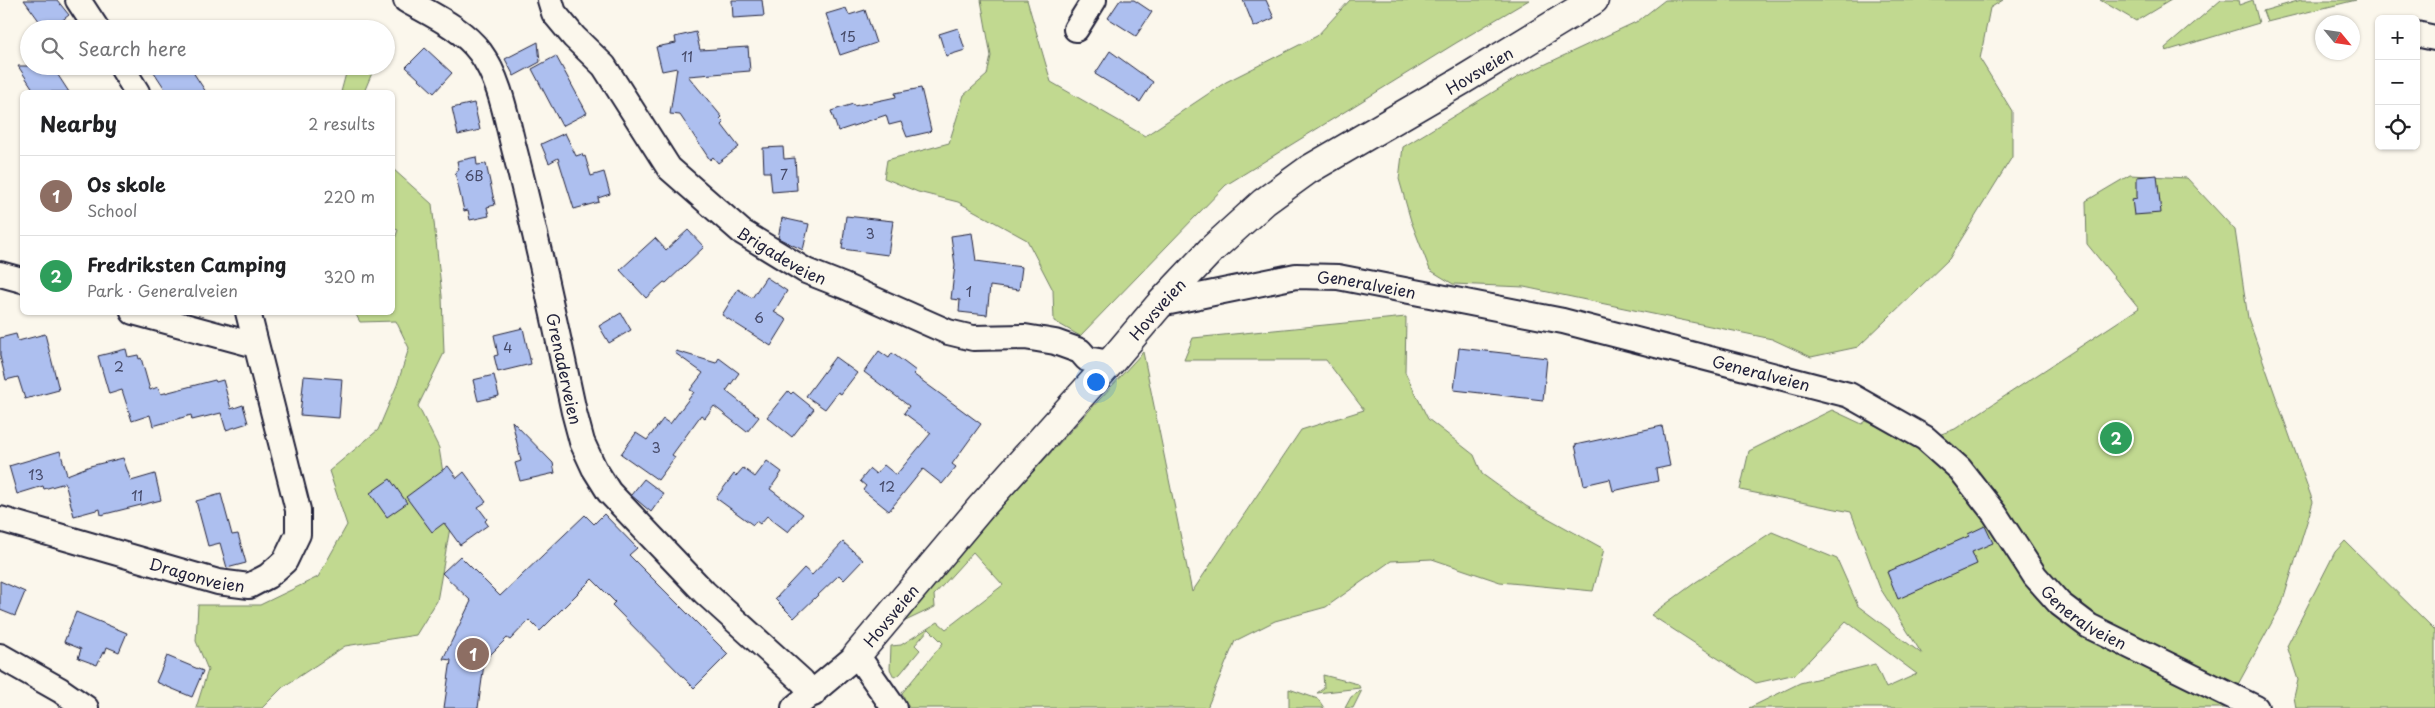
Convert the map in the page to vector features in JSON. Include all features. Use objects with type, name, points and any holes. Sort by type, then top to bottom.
[{"type":"street","points":[[78,0],[91,20]]},
{"type":"street","name":"Brigadeveien","points":[[550,0],[554,13],[574,37],[604,66],[669,168],[742,232],[806,271],[948,332],[973,338],[1026,338],[1055,342],[1080,351],[1087,359],[1110,363]]},
{"type":"street","points":[[1076,29],[1094,0]]},
{"type":"street","name":"Hovsveien","points":[[794,708],[813,694],[857,655],[982,506],[1160,304],[1211,250],[1264,202],[1308,170],[1461,81],[1594,0]]},
{"type":"street","name":"Grenaderveien","points":[[419,3],[471,41],[491,69],[505,111],[529,204],[574,412],[582,442],[594,468],[616,499],[704,592],[802,681],[813,694]]},
{"type":"street","points":[[2420,35],[2435,38]]},
{"type":"street","points":[[127,75],[136,90]]},
{"type":"street","points":[[0,274],[20,279]]},
{"type":"street","name":"Generalveien","points":[[1160,304],[1296,276],[1338,277],[1563,321],[1849,395],[1925,438],[1960,469],[1995,514],[2035,576],[2060,604],[2089,626],[2256,708]]},
{"type":"street","points":[[144,315],[255,345]]},
{"type":"street","name":"Dragonveien","points":[[0,519],[218,582],[249,586],[268,576],[285,561],[298,534],[298,510],[249,315]]},
{"type":"street","points":[[857,655],[894,708]]},
{"type":"street","points":[[0,656],[60,690],[86,708]]},
{"type":"green space","points":[[981,0],[1027,0],[1051,82],[1145,136],[1226,82],[1317,36],[1350,0],[1529,0],[1226,185],[1080,336],[1054,321],[1053,290],[1027,240],[958,202],[918,192],[884,178],[887,160],[949,143],[964,95],[987,75],[991,56]]},
{"type":"green space","points":[[1665,0],[2003,0],[1990,8],[1980,59],[2012,111],[2012,157],[1949,259],[1858,347],[1811,357],[1772,339],[1524,287],[1453,284],[1430,270],[1411,221],[1399,179],[1403,147],[1518,77],[1638,21]]},
{"type":"green space","points":[[2100,0],[2171,0],[2136,21]]},
{"type":"green space","points":[[2221,0],[2238,0],[2239,5],[2253,0],[2259,23],[2166,51],[2165,48]]},
{"type":"green space","points":[[2301,0],[2356,0],[2267,22],[2263,11]]},
{"type":"green space","points":[[346,75],[371,75],[365,90],[342,90]]},
{"type":"green space","points":[[395,171],[432,204],[442,296],[444,353],[418,406],[439,448],[451,522],[437,601],[416,635],[345,646],[283,687],[262,708],[196,708],[208,670],[196,641],[198,605],[260,605],[318,577],[347,525],[329,471],[378,430],[397,385],[409,348],[396,321],[360,322],[356,315],[395,315],[395,238],[398,230],[395,229]]},
{"type":"green space","points":[[2130,175],[2187,178],[2235,230],[2248,318],[2313,502],[2282,604],[2225,708],[1749,708],[1800,683],[1875,664],[1886,688],[1917,674],[1846,621],[1796,674],[1756,683],[1651,615],[1696,582],[1772,532],[1837,559],[1858,606],[1922,654],[1880,588],[1851,512],[1740,490],[1749,451],[1832,410],[1862,424],[1866,421],[1891,432],[1933,437],[1955,429],[2139,308],[2087,244],[2086,201]]},
{"type":"green space","points":[[1406,317],[1405,372],[1428,419],[1474,455],[1482,474],[1526,506],[1604,549],[1593,591],[1500,582],[1432,559],[1391,561],[1326,607],[1275,621],[1235,641],[1207,708],[909,708],[902,693],[943,643],[929,629],[915,645],[920,650],[900,674],[894,677],[890,669],[891,646],[901,645],[938,622],[946,629],[1003,585],[973,552],[934,595],[935,607],[897,625],[968,543],[1143,352],[1192,592],[1301,430],[1364,410],[1326,360],[1184,360],[1193,338]]},
{"type":"green space","points":[[2345,541],[2435,630],[2435,708],[2296,708],[2294,697],[2298,680],[2287,646],[2335,552]]},
{"type":"green space","points":[[1323,675],[1358,684],[1360,688],[1317,693],[1324,688]]},
{"type":"green space","points":[[1289,689],[1318,699],[1324,708],[1289,708]]},
{"type":"green space","points":[[1362,690],[1353,708],[1345,708],[1351,697]]},
{"type":"building","points":[[24,0],[57,0],[69,15],[63,20],[38,20]]},
{"type":"building","points":[[732,0],[762,0],[764,16],[733,18]]},
{"type":"building","points":[[1120,0],[1134,0],[1152,12],[1136,36],[1108,18]]},
{"type":"building","points":[[1243,0],[1266,0],[1274,18],[1254,27]]},
{"type":"building","points":[[846,8],[849,15],[865,10],[876,43],[840,55],[826,14]]},
{"type":"building","points":[[958,28],[965,50],[946,56],[939,34]]},
{"type":"building","points":[[696,32],[700,50],[748,47],[750,71],[688,76],[722,117],[720,119],[724,123],[722,125],[739,147],[718,163],[713,157],[710,160],[680,115],[670,114],[677,68],[662,71],[656,47],[676,43],[675,37]]},
{"type":"building","points":[[538,42],[540,62],[514,76],[505,59]]},
{"type":"building","points":[[425,48],[452,73],[434,93],[406,67]]},
{"type":"building","points":[[1110,51],[1153,82],[1140,102],[1095,74]]},
{"type":"building","points":[[556,56],[587,113],[562,126],[532,69]]},
{"type":"building","points":[[24,75],[58,75],[68,90],[34,90]]},
{"type":"building","points":[[156,75],[195,75],[205,90],[166,90]]},
{"type":"building","points":[[921,88],[931,130],[929,132],[907,137],[901,122],[889,125],[886,115],[838,131],[831,111],[853,104],[854,106],[896,97],[895,93]]},
{"type":"building","points":[[474,103],[480,130],[458,135],[452,108]]},
{"type":"building","points":[[565,133],[576,156],[582,154],[583,157],[585,156],[591,176],[604,172],[610,194],[598,198],[599,202],[574,209],[558,158],[549,163],[541,144]]},
{"type":"building","points":[[783,147],[784,159],[795,158],[797,190],[772,192],[770,172],[764,172],[763,148]]},
{"type":"building","points":[[476,157],[477,165],[486,164],[495,205],[487,207],[489,216],[470,220],[468,210],[464,211],[455,172],[459,170],[457,161]]},
{"type":"building","points":[[2157,175],[2161,213],[2134,215],[2132,199],[2137,198],[2137,177]]},
{"type":"building","points":[[846,216],[893,221],[888,255],[842,249]]},
{"type":"building","points":[[782,218],[809,224],[803,250],[778,238]]},
{"type":"building","points":[[688,230],[704,247],[666,283],[664,282],[646,298],[620,270],[655,238],[666,250]]},
{"type":"building","points":[[972,233],[976,261],[1022,267],[1019,290],[990,286],[987,315],[959,312],[960,300],[951,299],[955,265],[951,236]]},
{"type":"building","points":[[766,277],[787,291],[774,312],[787,320],[771,346],[722,315],[738,289],[752,298]]},
{"type":"building","points":[[621,313],[631,330],[609,343],[599,326]]},
{"type":"building","points":[[523,328],[531,364],[498,372],[494,356],[498,355],[494,335]]},
{"type":"building","points":[[16,334],[18,341],[45,334],[59,390],[25,399],[18,377],[6,380],[0,356],[0,338]]},
{"type":"building","points":[[1459,348],[1547,358],[1543,400],[1454,390]]},
{"type":"building","points":[[126,349],[128,357],[138,355],[139,359],[141,358],[150,390],[158,387],[161,394],[215,380],[216,382],[223,380],[231,409],[243,405],[248,423],[226,430],[221,413],[192,420],[191,415],[153,426],[150,415],[132,421],[122,390],[109,394],[98,356]]},
{"type":"building","points":[[676,351],[716,363],[719,358],[739,373],[726,391],[759,417],[747,432],[714,406],[705,418],[701,415],[672,455],[675,457],[658,480],[621,454],[636,433],[647,440],[663,419],[670,424],[694,392],[690,390],[703,373],[675,353]]},
{"type":"building","points":[[879,351],[889,358],[892,353],[916,371],[913,374],[981,424],[952,464],[956,467],[942,484],[923,469],[889,511],[863,490],[866,486],[860,481],[870,469],[876,474],[884,465],[896,475],[931,433],[904,413],[909,406],[864,372]]},
{"type":"building","points":[[835,357],[857,373],[841,394],[838,392],[825,409],[806,396]]},
{"type":"building","points":[[494,375],[499,396],[478,401],[473,380]]},
{"type":"building","points":[[304,376],[342,379],[339,418],[300,415]]},
{"type":"building","points":[[788,391],[791,394],[793,392],[814,409],[792,437],[767,417]]},
{"type":"building","points":[[512,421],[553,463],[555,473],[520,481],[515,463],[521,461]]},
{"type":"building","points":[[1662,426],[1670,466],[1656,469],[1658,481],[1613,491],[1610,479],[1584,485],[1575,445]]},
{"type":"building","points":[[60,451],[67,475],[90,466],[123,458],[131,481],[155,474],[161,500],[101,515],[100,509],[74,516],[65,483],[44,489],[43,486],[17,494],[9,466]]},
{"type":"building","points":[[767,461],[782,472],[770,489],[803,514],[788,532],[767,516],[760,524],[756,521],[753,525],[716,498],[734,474],[736,476],[743,468],[755,477]]},
{"type":"building","points":[[448,466],[457,478],[464,472],[486,502],[478,507],[487,519],[485,521],[488,525],[460,545],[444,523],[432,532],[406,497]]},
{"type":"building","points":[[390,479],[407,503],[387,517],[370,493]]},
{"type":"building","points":[[644,479],[664,494],[651,512],[631,495]]},
{"type":"building","points":[[221,494],[232,535],[238,534],[246,563],[227,568],[220,543],[208,546],[196,501]]},
{"type":"building","points":[[604,514],[637,548],[629,555],[728,654],[694,688],[612,605],[615,602],[592,579],[540,631],[529,620],[510,640],[507,638],[488,657],[484,664],[478,708],[444,708],[451,660],[443,659],[471,601],[442,573],[460,556],[500,596],[585,515],[594,524]]},
{"type":"building","points":[[1985,526],[1993,543],[1972,552],[1977,564],[1898,599],[1887,572],[1969,536],[1968,534]]},
{"type":"building","points":[[843,542],[863,560],[844,580],[839,575],[794,618],[775,599],[804,568],[812,575]]},
{"type":"building","points":[[0,581],[25,592],[15,616],[0,610]]},
{"type":"building","points":[[76,612],[127,633],[119,652],[107,647],[97,665],[78,658],[81,649],[64,642]]},
{"type":"building","points":[[167,656],[203,671],[192,697],[156,682]]},
{"type":"place","name":"Fredriksten Camping","points":[[2116,438]]},
{"type":"place","name":"Os skole","points":[[473,654]]}]
